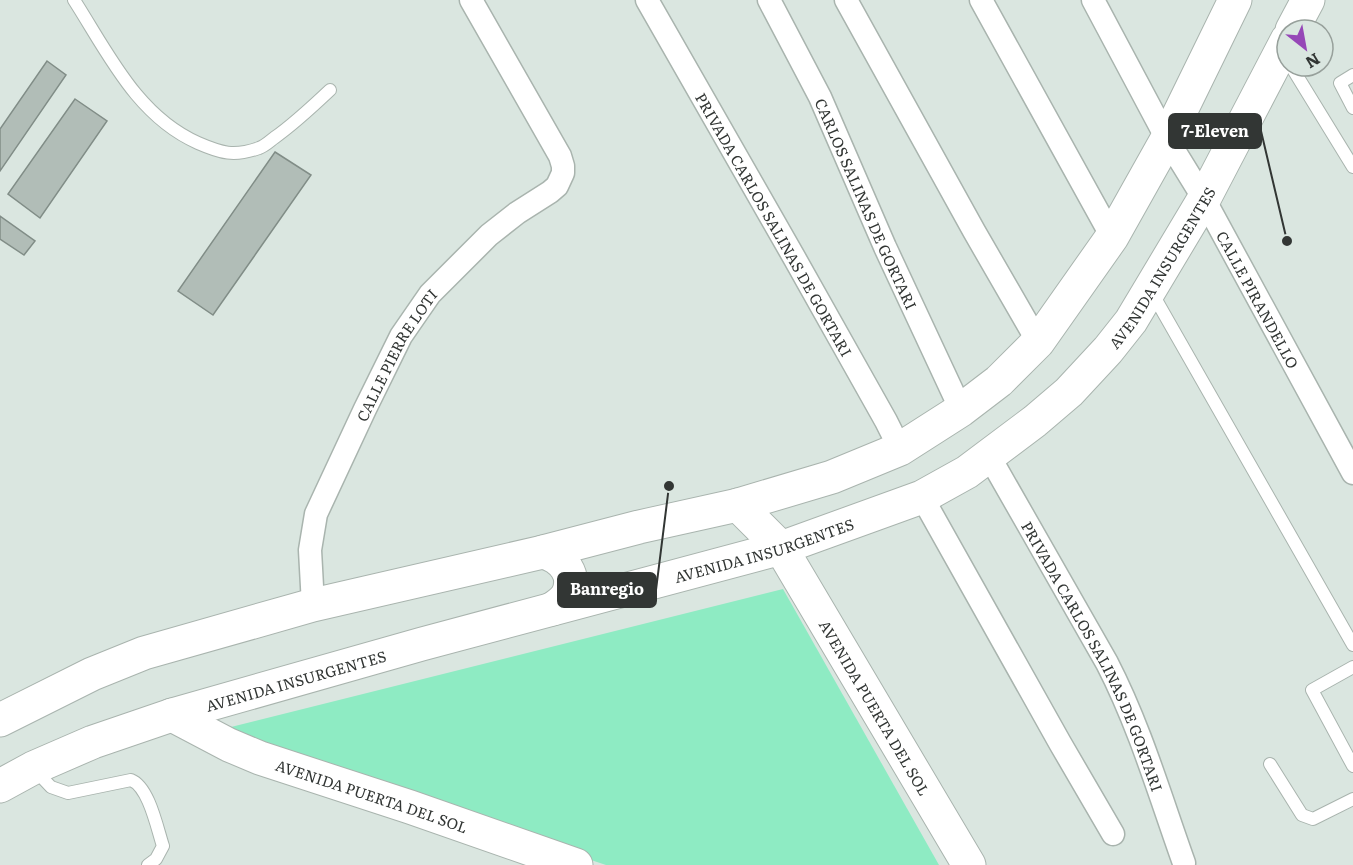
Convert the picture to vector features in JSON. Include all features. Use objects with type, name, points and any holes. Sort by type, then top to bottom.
[{"type":"main road","points":[[0,720],[92,674],[144,653],[314,605],[738,505],[832,477],[900,449],[961,410],[999,381],[1038,342],[1112,237],[1167,139],[1234,0]]},
{"type":"main road","name":"AVENIDA INSURGENTES","points":[[1301,18],[1308,0]]},
{"type":"main road","name":"AVENIDA INSURGENTES","points":[[0,786],[33,768],[93,742],[172,715],[422,644],[781,548],[922,497],[978,464],[1035,421],[1069,392],[1108,350],[1131,321],[1150,290],[1275,72]]},
{"type":"main road","points":[[932,428],[932,451],[938,462],[950,470],[978,464]]},
{"type":"main road","name":"AVENIDA PUERTA DEL SOL","points":[[738,505],[781,548],[969,865]]},
{"type":"main road","points":[[543,552],[561,560],[570,578],[567,597],[552,609]]},
{"type":"main road","name":"AVENIDA PUERTA DEL SOL","points":[[172,715],[229,745],[260,758],[576,865]]},
{"type":"street","name":"CALLE PIERRE LOTI","points":[[314,605],[310,550],[316,514],[401,336],[430,294],[481,243],[517,213],[557,186],[563,173],[560,156],[471,0]]},
{"type":"street","name":"PRIVADA CARLOS SALINAS DE GORTARI","points":[[647,0],[900,449]]},
{"type":"street","name":"CARLOS SALINAS DE GORTARI","points":[[769,0],[820,97],[885,247],[961,410]]},
{"type":"street","points":[[846,0],[1038,342]]},
{"type":"street","points":[[981,0],[1112,237]]},
{"type":"street","name":"CALLE PIRANDELLO","points":[[1093,0],[1167,139],[1204,199],[1353,473]]},
{"type":"street","name":"PRIVADA CARLOS SALINAS DE GORTARI","points":[[978,464],[1107,663],[1124,695],[1184,863]]},
{"type":"street","points":[[922,497],[1113,834]]},
{"type":"lane","points":[[74,0],[128,84],[145,105],[160,120],[182,136],[209,148],[227,154],[261,147],[290,127],[330,90]]},
{"type":"lane","points":[[1353,75],[1340,83],[1353,108]]},
{"type":"lane","points":[[1304,78],[1353,167]]},
{"type":"lane","points":[[1150,290],[1353,645]]},
{"type":"lane","points":[[1353,667],[1312,690],[1353,766]]},
{"type":"lane","points":[[1270,764],[1302,815],[1312,819],[1353,799]]},
{"type":"lane","points":[[33,768],[51,788],[68,793],[131,780],[137,782],[148,800],[163,846],[156,859],[148,865]]},
{"type":"green space","points":[[783,589],[939,865],[606,865],[232,738],[231,727]]},
{"type":"building","points":[[47,61],[66,75],[0,171],[0,129]]},
{"type":"building","points":[[75,99],[107,121],[40,218],[8,194]]},
{"type":"building","points":[[275,152],[311,175],[213,315],[178,291]]},
{"type":"building","points":[[0,216],[35,241],[24,255],[0,239]]},
{"type":"place","name":"7-Eleven","points":[[1287,241]]},
{"type":"place","name":"Banregio","points":[[669,486]]}]
